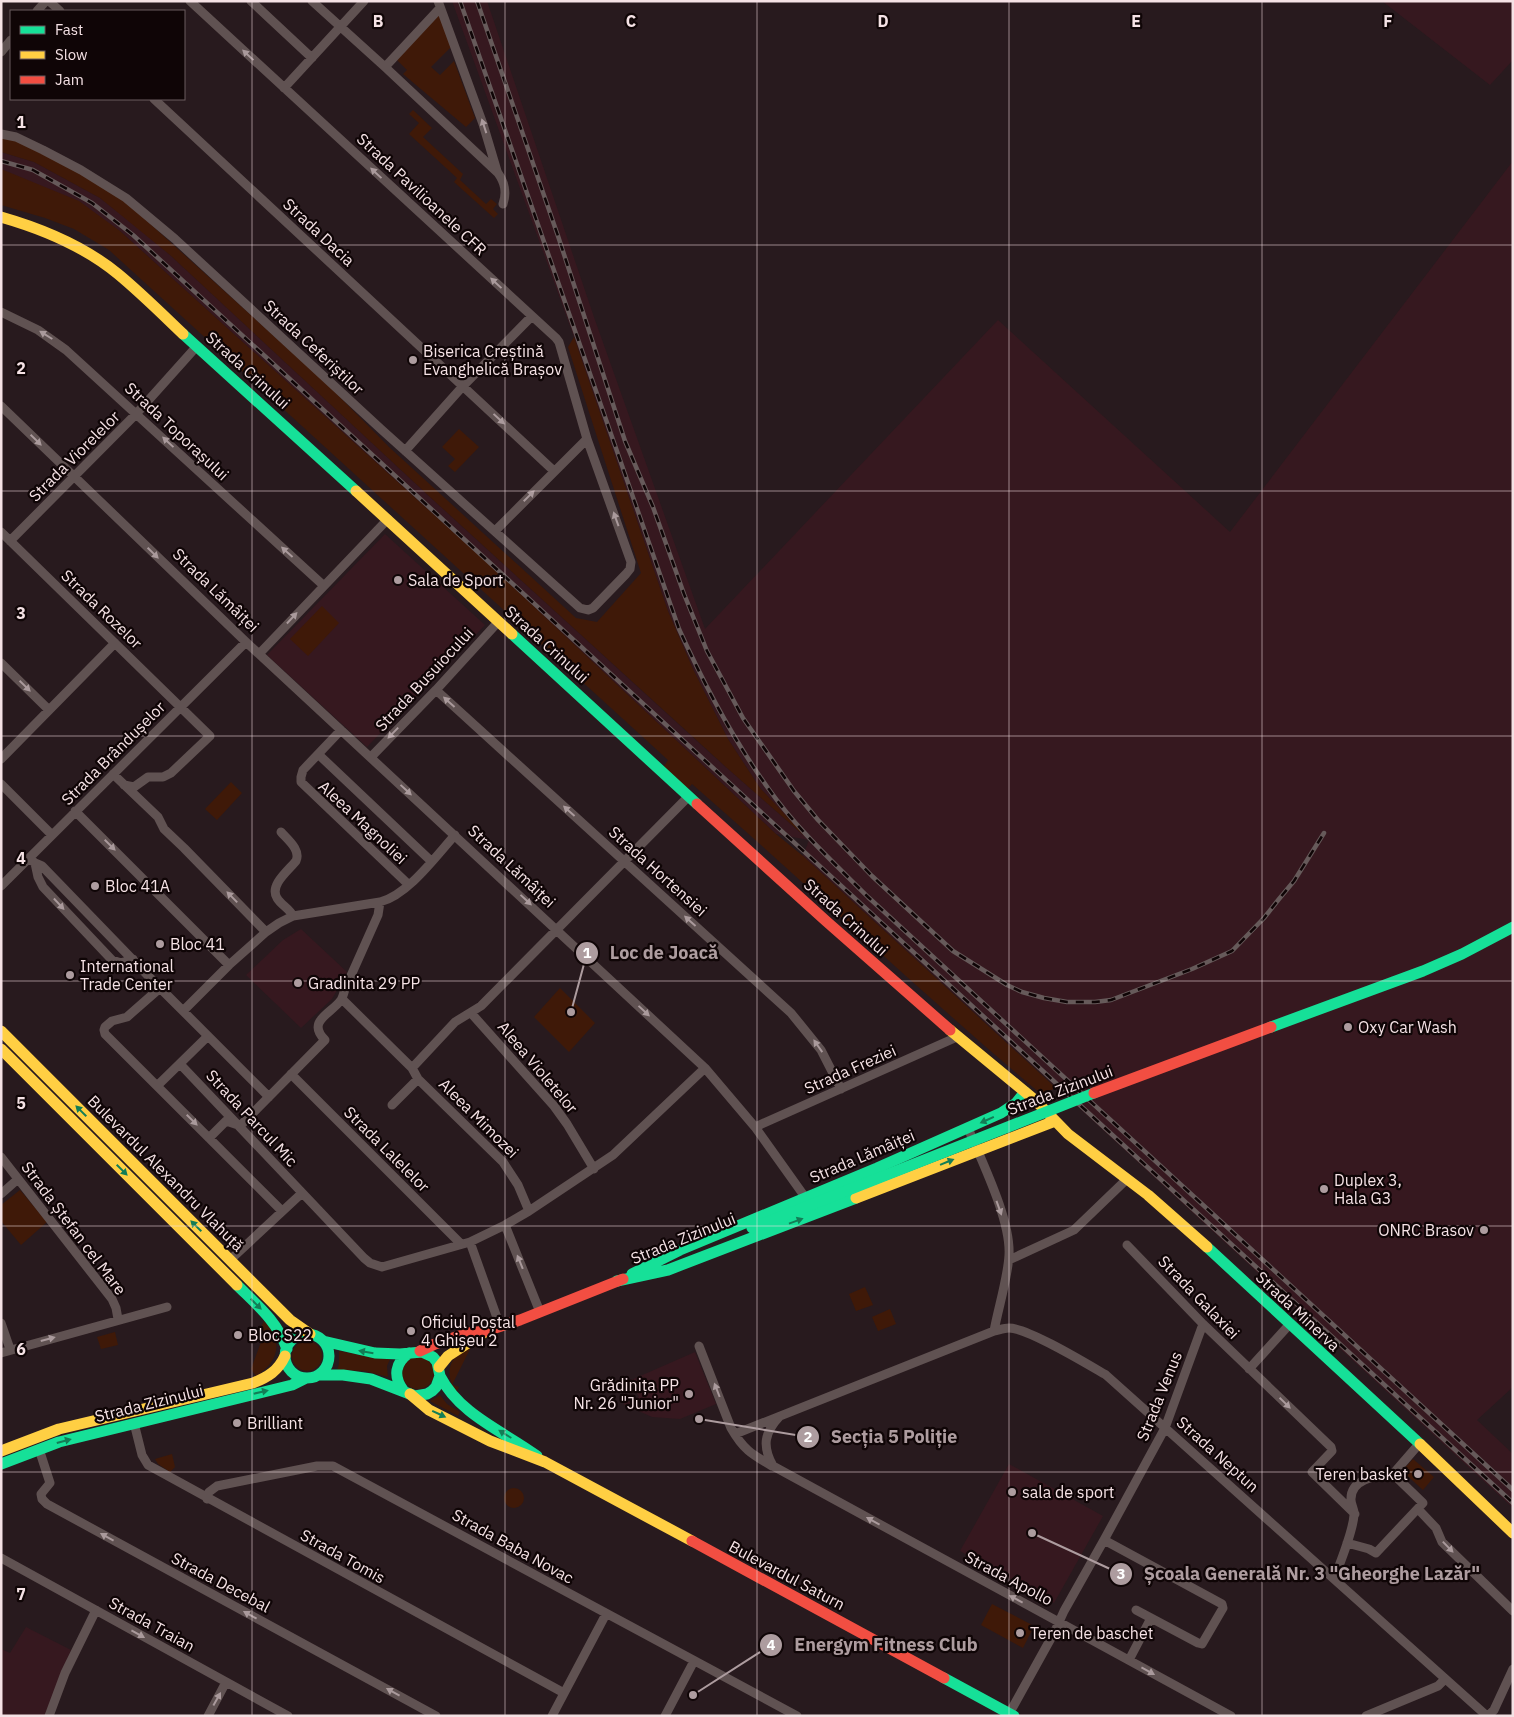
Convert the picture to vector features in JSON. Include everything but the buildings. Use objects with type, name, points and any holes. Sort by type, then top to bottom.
[{"type":"main road","name":"Strada Crinului","points":[[1,217],[29,225],[64,239],[104,262],[388,519],[689,796],[957,1037],[1026,1092],[1055,1121]]},
{"type":"main road","name":"Strada Zizinului","points":[[415,1351],[468,1333],[486,1331],[540,1312],[1100,1091],[1423,971],[1462,954],[1513,927]]},
{"type":"main road","name":"Bulevardul Alexandru Vlahuță","points":[[1,1031],[290,1320],[310,1334]]},
{"type":"main road","name":"Bulevardul Alexandru Vlahuță","points":[[1,1049],[267,1315],[281,1333],[286,1352]]},
{"type":"main road","name":"Strada Lămâiței","points":[[805,1197],[968,1128],[1010,1108],[1026,1092]]},
{"type":"main road","name":"Strada Zizinului","points":[[617,1281],[668,1270],[1055,1121]]},
{"type":"main road","name":"Strada Minerva","points":[[1055,1121],[1068,1134],[1172,1216],[1513,1533]]},
{"type":"main road","name":"Strada Zizinului","points":[[617,1281],[680,1250],[805,1197]]},
{"type":"main road","name":"Strada Zizinului","points":[[440,1372],[448,1356],[486,1331]]},
{"type":"main road","points":[[304,1334],[310,1334],[323,1341],[370,1353],[400,1354],[415,1351],[433,1357],[440,1372],[436,1386],[427,1394],[415,1396],[382,1382],[359,1377],[319,1374],[306,1378],[298,1376],[291,1371],[287,1364],[286,1352],[294,1339],[304,1334]]},
{"type":"main road","points":[[319,1374],[325,1369],[329,1361],[328,1348],[323,1341]]},
{"type":"main road","points":[[406,1392],[396,1378],[396,1367],[401,1358],[415,1351]]},
{"type":"main road","name":"Strada Zizinului","points":[[1,1452],[59,1430],[253,1383],[272,1375],[281,1365],[286,1352]]},
{"type":"main road","name":"Bulevardul Saturn","points":[[440,1372],[447,1392],[456,1401],[523,1444],[545,1462]]},
{"type":"main road","name":"Strada Zizinului","points":[[1,1464],[39,1449],[292,1385],[306,1378]]},
{"type":"main road","name":"Bulevardul Saturn","points":[[406,1392],[429,1410],[490,1441],[545,1462],[1004,1713]]},
{"type":"street","points":[[38,10],[48,1],[59,10]]},
{"type":"street","name":"Strada Pavilioanele CFR","points":[[190,1],[287,85],[559,342],[587,439],[630,558],[631,566],[599,604],[588,610]]},
{"type":"street","points":[[251,1],[312,58]]},
{"type":"street","points":[[312,1],[498,173],[504,182],[506,193],[503,204]]},
{"type":"street","points":[[287,85],[364,1]]},
{"type":"street","points":[[385,67],[439,5],[483,124],[498,173]]},
{"type":"street","points":[[1,52],[10,41]]},
{"type":"street","name":"Strada Dacia","points":[[155,100],[554,471]]},
{"type":"street","name":"Strada Ceferiștilor","points":[[1,134],[16,137],[43,150],[81,170],[126,198],[175,239],[405,451],[580,608],[588,610]]},
{"type":"street","name":"Strada Toporașului","points":[[1,312],[38,330],[66,350],[323,585]]},
{"type":"street","points":[[405,451],[463,386],[532,316]]},
{"type":"street","name":"Strada Viorelelor","points":[[10,541],[137,413],[197,346]]},
{"type":"street","name":"Strada Lămâiței","points":[[1,406],[258,654],[455,834],[705,1068],[755,1126],[805,1197]]},
{"type":"street","points":[[495,531],[587,439]]},
{"type":"street","points":[[258,654],[388,519]]},
{"type":"street","name":"Strada Rozelor","points":[[1,532],[210,736],[167,776],[148,777],[134,787],[124,785]]},
{"type":"street","name":"Strada Busuiocului","points":[[370,757],[499,622]]},
{"type":"street","name":"Strada Brândușelor","points":[[1,886],[32,860],[75,811],[246,642]]},
{"type":"street","points":[[1,759],[115,643]]},
{"type":"street","points":[[1,663],[49,710]]},
{"type":"street","name":"Strada Hortensiei","points":[[436,690],[791,1013],[821,1050],[840,1089]]},
{"type":"street","name":"Aleea Magnoliei","points":[[341,730],[301,774],[301,782],[409,885]]},
{"type":"street","name":"Aleea Magnoliei","points":[[318,754],[431,861]]},
{"type":"street","points":[[113,774],[158,817],[164,829],[266,932]]},
{"type":"street","points":[[1,784],[52,835]]},
{"type":"street","points":[[412,1068],[456,1022],[481,1006],[689,796]]},
{"type":"street","points":[[75,811],[229,964]]},
{"type":"street","points":[[281,832],[297,851],[298,856],[275,886],[275,892],[277,898],[294,916]]},
{"type":"street","name":"Aleea Magnoliei","points":[[183,1011],[229,964],[266,932],[294,916],[380,902],[398,894],[409,885],[455,834]]},
{"type":"street","points":[[32,860],[44,887],[112,960],[121,963],[133,959]]},
{"type":"street","points":[[32,860],[42,866],[269,1097]]},
{"type":"street","points":[[209,1138],[226,1121],[240,1126],[325,1040],[319,1034],[317,1028],[319,1022],[342,999],[378,915],[380,902]]},
{"type":"street","points":[[160,988],[127,1017],[112,1021],[105,1026],[105,1034],[282,1211]]},
{"type":"street","name":"Aleea Mimozei","points":[[342,999],[412,1068],[418,1079],[506,1166],[518,1185],[528,1211]]},
{"type":"street","name":"Aleea Violetelor","points":[[471,1013],[554,1106],[594,1169]]},
{"type":"street","points":[[158,1085],[208,1036]]},
{"type":"street","name":"Strada Freziei","points":[[755,1126],[957,1037]]},
{"type":"street","name":"Strada Parcul Mic","points":[[180,1064],[370,1263],[382,1267],[461,1244]]},
{"type":"street","points":[[461,1244],[470,1242],[505,1225],[594,1169],[613,1155],[705,1068]]},
{"type":"street","name":"Strada Lalelelor","points":[[291,1074],[461,1244]]},
{"type":"street","points":[[392,1105],[418,1079]]},
{"type":"street","points":[[968,1128],[1002,1214],[1009,1246],[1009,1260],[994,1331]]},
{"type":"street","name":"Strada Ștefan cel Mare","points":[[1,1157],[112,1299],[118,1319]]},
{"type":"street","points":[[1,1194],[18,1179]]},
{"type":"street","points":[[1009,1260],[1074,1230],[1127,1179]]},
{"type":"street","points":[[230,1260],[302,1193]]},
{"type":"street","points":[[505,1225],[540,1312]]},
{"type":"street","points":[[470,1242],[500,1326]]},
{"type":"street","name":"Strada Galaxiei","points":[[1128,1245],[1203,1324],[1331,1447],[1332,1451],[1312,1472],[1355,1514]]},
{"type":"street","points":[[1,1323],[6,1351],[167,1307]]},
{"type":"street","name":"Strada Venus","points":[[1004,1713],[1059,1622],[1165,1428],[1203,1324]]},
{"type":"street","points":[[1249,1369],[1289,1325]]},
{"type":"street","name":"Strada Neptun","points":[[735,1434],[994,1331],[1010,1328],[1019,1329],[1106,1375],[1488,1716],[1509,1688],[1513,1669]]},
{"type":"street","points":[[699,1346],[735,1434]]},
{"type":"street","points":[[773,1466],[766,1454],[766,1440],[769,1430],[782,1414]]},
{"type":"street","name":"Strada Tomis","points":[[134,1424],[142,1455],[148,1465],[564,1693]]},
{"type":"street","name":"Strada Apollo","points":[[735,1434],[744,1448],[753,1455],[1230,1716]]},
{"type":"street","points":[[1334,1579],[1355,1514],[1351,1499],[1352,1491],[1370,1477],[1393,1474],[1418,1444]]},
{"type":"street","name":"Strada Decebal","points":[[39,1449],[50,1483],[41,1494],[42,1499],[47,1504],[436,1716]]},
{"type":"street","name":"Strada Baba Novac","points":[[207,1499],[209,1492],[217,1486],[317,1466],[333,1466],[797,1716]]},
{"type":"street","points":[[1393,1474],[1421,1506],[1436,1528],[1442,1542],[1513,1611]]},
{"type":"street","points":[[1347,1543],[1364,1547],[1376,1553],[1421,1506]]},
{"type":"street","points":[[1104,1540],[1222,1604],[1223,1608],[1202,1644],[1136,1610]]},
{"type":"street","name":"Strada Traian","points":[[1,1558],[288,1716]]},
{"type":"street","points":[[49,1716],[65,1673],[96,1610]]},
{"type":"street","points":[[552,1716],[606,1614]]},
{"type":"street","points":[[1129,1660],[1151,1618]]},
{"type":"street","points":[[665,1716],[694,1662]]},
{"type":"street","points":[[1366,1716],[1438,1686],[1445,1679]]},
{"type":"street","points":[[208,1716],[226,1682]]},
{"type":"shaded area","points":[[452,1],[487,1],[595,320],[705,629],[998,320],[1230,532],[1513,161],[1513,1387],[1477,1420],[1513,1454],[1513,1508],[803,856],[809,840],[776,834],[494,569],[120,231],[1,172],[1,152],[34,162],[100,198],[137,227],[170,255],[430,497],[710,753],[803,835],[760,788],[728,739],[693,669],[668,611],[574,337]]},
{"type":"shaded area","points":[[1382,1],[1513,1],[1513,60],[1490,85]]},
{"type":"shaded area","points":[[439,14],[451,47],[431,67],[440,75],[454,61],[475,118],[466,127],[403,74],[407,70],[397,60]]},
{"type":"shaded area","points":[[413,110],[432,128],[423,137],[463,174],[460,180],[486,204],[491,199],[497,204],[493,209],[498,214],[494,218],[454,182],[457,178],[409,134],[419,123],[409,114]]},
{"type":"shaded area","points":[[1,136],[15,139],[115,192],[328,385],[389,447],[576,618],[597,622],[641,573],[568,347],[574,337],[668,611],[693,669],[728,739],[760,788],[809,840],[727,768],[430,497],[170,255],[100,198],[34,162],[1,152]]},
{"type":"shaded area","points":[[1,169],[79,201],[120,231],[494,569],[776,834],[803,856],[1056,1088],[1041,1094],[953,1018],[692,784],[687,790],[663,768],[668,760],[109,250],[74,229],[1,205]]},
{"type":"shaded area","points":[[459,429],[479,447],[455,472],[448,466],[455,459],[442,447]]},
{"type":"shaded area","points":[[385,534],[485,625],[367,747],[267,655]]},
{"type":"shaded area","points":[[322,606],[339,623],[308,656],[290,639]]},
{"type":"shaded area","points":[[231,782],[242,793],[217,820],[205,809]]},
{"type":"shaded area","name":"Gradinita 29 PP","points":[[301,929],[347,972],[332,999],[301,1028],[246,975],[283,940]]},
{"type":"shaded area","points":[[560,988],[595,1023],[569,1052],[534,1017]]},
{"type":"shaded area","points":[[20,1190],[47,1222],[21,1245],[1,1221],[1,1205]]},
{"type":"shaded area","points":[[865,1287],[873,1305],[856,1311],[849,1294]]},
{"type":"shaded area","points":[[890,1309],[896,1324],[878,1331],[872,1317]]},
{"type":"shaded area","points":[[264,1321],[274,1336],[276,1350],[270,1364],[256,1376],[251,1369],[264,1334],[261,1327]]},
{"type":"shaded area","points":[[115,1332],[118,1345],[101,1349],[97,1337]]},
{"type":"shaded area","points":[[307,1341],[318,1345],[322,1356],[318,1367],[307,1371],[296,1367],[292,1356],[296,1345]]},
{"type":"shaded area","points":[[478,1344],[476,1347],[471,1347],[453,1383],[453,1385],[459,1387],[456,1392],[452,1384],[450,1376],[452,1362],[462,1351],[469,1347]]},
{"type":"shaded area","points":[[339,1351],[365,1356],[391,1357],[387,1366],[388,1377],[365,1371],[337,1370]]},
{"type":"shaded area","points":[[695,1352],[716,1404],[680,1419],[652,1417],[623,1404],[639,1397],[631,1380]]},
{"type":"shaded area","points":[[418,1357],[430,1361],[434,1373],[430,1385],[418,1389],[406,1385],[402,1373],[406,1361]]},
{"type":"shaded area","points":[[440,1395],[447,1404],[460,1412],[458,1416],[430,1401]]},
{"type":"shaded area","points":[[172,1454],[175,1467],[170,1472],[158,1464],[155,1459]]},
{"type":"shaded area","name":"Teren basket","points":[[1413,1459],[1434,1477],[1423,1490],[1402,1471]]},
{"type":"shaded area","points":[[1009,1464],[1103,1516],[1054,1603],[960,1551]]},
{"type":"shaded area","points":[[510,1488],[518,1488],[524,1494],[524,1502],[518,1508],[510,1508],[504,1502],[504,1494]]},
{"type":"shaded area","points":[[992,1604],[1034,1626],[1023,1648],[981,1625]]},
{"type":"shaded area","points":[[26,1627],[71,1650],[45,1716],[1,1716],[1,1649],[10,1653]]},
{"type":"railway","points":[[460,1],[679,629],[719,710],[742,750],[768,788],[803,831],[868,897],[1513,1490]]},
{"type":"railway","points":[[477,1],[558,236],[625,441],[653,507],[684,594],[707,651],[743,718],[794,791],[818,820],[872,876],[953,951],[1007,985],[1022,992],[1044,998],[1067,1002],[1095,1002],[1111,1000],[1192,969],[1232,951],[1264,918],[1294,881],[1324,833]]},
{"type":"railway","points":[[1,161],[33,170],[92,203],[133,235],[1513,1503]]},
{"type":"traffic: fast","points":[[183,334],[356,491]]},
{"type":"traffic: fast","points":[[512,634],[697,804]]},
{"type":"traffic: fast","points":[[1271,1027],[1423,971],[1462,954],[1513,927]]},
{"type":"traffic: fast","points":[[632,1274],[680,1250],[877,1168],[1001,1113],[1016,1103],[1025,1092]]},
{"type":"traffic: fast","points":[[752,1228],[1094,1093]]},
{"type":"traffic: fast","points":[[617,1281],[668,1270],[856,1198]]},
{"type":"traffic: fast","points":[[1207,1247],[1420,1444]]},
{"type":"traffic: fast","points":[[237,1285],[272,1322],[287,1349]]},
{"type":"traffic: fast","points":[[307,1334],[319,1338],[325,1344],[329,1356],[325,1368],[319,1374],[307,1378],[295,1374],[289,1368],[285,1356],[289,1344],[295,1338],[307,1334]]},
{"type":"traffic: fast","points":[[319,1375],[343,1375],[371,1379],[415,1396],[432,1391],[436,1387],[440,1376],[437,1362],[433,1357],[422,1352],[400,1354],[375,1353],[323,1341]]},
{"type":"traffic: fast","points":[[403,1390],[398,1380],[397,1370],[398,1365],[409,1353]]},
{"type":"traffic: fast","points":[[440,1376],[449,1390],[471,1412],[537,1456]]},
{"type":"traffic: fast","points":[[1,1464],[59,1442],[292,1385],[306,1378]]},
{"type":"traffic: fast","points":[[944,1678],[1014,1716]]},
{"type":"traffic: slow","points":[[1,217],[48,233],[91,255],[127,281],[183,334]]},
{"type":"traffic: slow","points":[[356,491],[512,634]]},
{"type":"traffic: slow","points":[[950,1030],[1036,1101],[1068,1134],[1148,1195],[1207,1247]]},
{"type":"traffic: slow","points":[[1,1031],[290,1320],[310,1334]]},
{"type":"traffic: slow","points":[[1,1049],[237,1285]]},
{"type":"traffic: slow","points":[[856,1198],[1055,1121]]},
{"type":"traffic: slow","points":[[439,1367],[448,1356],[485,1332]]},
{"type":"traffic: slow","points":[[1,1451],[59,1429],[253,1383],[272,1373],[285,1356]]},
{"type":"traffic: slow","points":[[410,1394],[429,1410],[490,1441],[545,1462],[692,1541]]},
{"type":"traffic: slow","points":[[1420,1444],[1513,1533]]},
{"type":"traffic: jam","points":[[697,804],[950,1030]]},
{"type":"traffic: jam","points":[[1094,1093],[1271,1027]]},
{"type":"traffic: jam","points":[[420,1351],[468,1333],[486,1331],[520,1320],[623,1279]]},
{"type":"traffic: jam","points":[[692,1541],[944,1678]]},
{"type":"place","name":"Biserica Creștină Evanghelică Brașov","points":[[413,360]]},
{"type":"place","name":"Sala de Sport","points":[[398,580]]},
{"type":"place","name":"Bloc 41A","points":[[95,886]]},
{"type":"place","name":"Bloc 41","points":[[160,944]]},
{"type":"place","name":"International Trade Center","points":[[70,975]]},
{"type":"place","name":"Gradinita 29 PP","points":[[298,983]]},
{"type":"place","name":"Loc de Joacă","points":[[571,1012]]},
{"type":"place","name":"Oxy Car Wash","points":[[1348,1027]]},
{"type":"place","name":"Duplex 3, Hala G3","points":[[1324,1189]]},
{"type":"place","name":"ONRC Brasov","points":[[1484,1230]]},
{"type":"place","name":"Oficiul Poștal 4 Ghișeu 2","points":[[411,1331]]},
{"type":"place","name":"Bloc S22","points":[[238,1335]]},
{"type":"place","name":"Grădinița PP Nr. 26 \"Junior\"","points":[[689,1394]]},
{"type":"place","name":"Secția 5 Poliție","points":[[699,1419]]},
{"type":"place","name":"Brilliant","points":[[237,1423]]},
{"type":"place","name":"Teren basket","points":[[1418,1474]]},
{"type":"place","name":"sala de sport","points":[[1012,1492]]},
{"type":"place","name":"Școala Generală Nr. 3 \"Gheorghe Lazăr\"","points":[[1032,1533]]},
{"type":"place","name":"Teren de baschet","points":[[1020,1633]]},
{"type":"place","name":"Energym Fitness Club","points":[[693,1695]]}]
